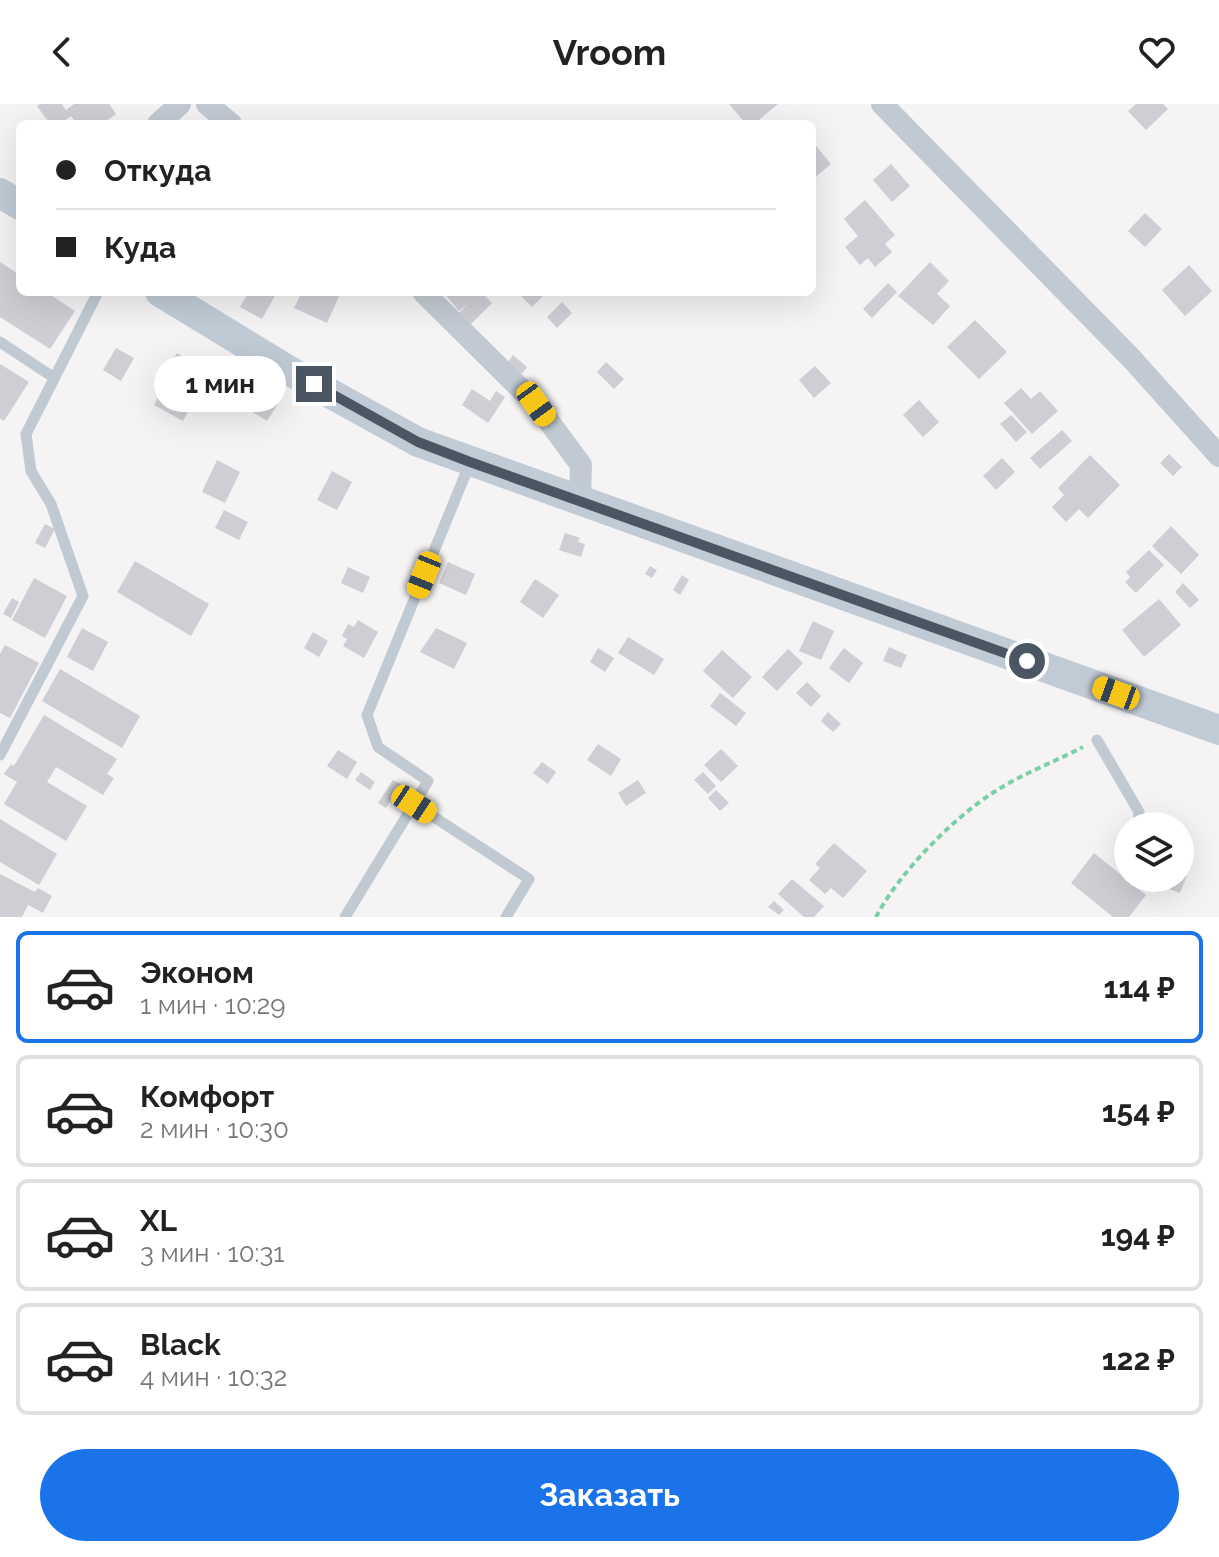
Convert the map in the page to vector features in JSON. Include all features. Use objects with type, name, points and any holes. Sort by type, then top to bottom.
[{"type":"street","points":[[162,120],[180,104]]},
{"type":"street","points":[[207,104],[226,120]]},
{"type":"street","points":[[882,104],[1131,358],[1219,456]]},
{"type":"street","points":[[167,296],[288,370],[418,442],[1219,730]]},
{"type":"street","points":[[427,296],[536,404],[581,465],[580,501]]},
{"type":"lane","points":[[0,755],[83,596],[51,504],[31,471],[26,434],[96,296]]},
{"type":"lane","points":[[0,342],[53,377]]},
{"type":"lane","points":[[345,917],[428,781],[378,747],[367,715],[470,462]]},
{"type":"lane","points":[[1097,740],[1139,812]]},
{"type":"lane","points":[[414,804],[529,879],[506,917]]},
{"type":"path","points":[[876,917],[887,897],[938,840],[983,801],[1097,740]]},
{"type":"building","points":[[62,104],[66,110],[74,104],[109,104],[116,114],[108,120],[74,120],[71,116],[66,120],[47,120],[37,106]]},
{"type":"building","points":[[729,104],[778,104],[759,120],[743,120]]},
{"type":"building","points":[[1136,104],[1163,104],[1168,109],[1146,130],[1128,111]]},
{"type":"building","points":[[816,146],[831,164],[816,177]]},
{"type":"building","points":[[891,164],[910,186],[892,202],[873,180]]},
{"type":"building","points":[[865,200],[895,235],[885,244],[892,252],[875,267],[868,258],[860,265],[845,247],[858,236],[844,219]]},
{"type":"building","points":[[1145,213],[1162,229],[1145,247],[1128,231]]},
{"type":"building","points":[[0,262],[16,272],[16,296],[52,296],[75,311],[50,349],[0,317]]},
{"type":"building","points":[[930,262],[949,281],[937,294],[950,306],[933,325],[898,296]]},
{"type":"building","points":[[1189,265],[1212,291],[1185,316],[1162,290]]},
{"type":"building","points":[[888,283],[897,292],[872,318],[863,309]]},
{"type":"building","points":[[247,296],[275,296],[262,319],[240,307]]},
{"type":"building","points":[[300,296],[339,296],[327,323],[294,308]]},
{"type":"building","points":[[446,296],[485,296],[492,303],[470,325],[458,314],[468,304],[459,311]]},
{"type":"building","points":[[521,296],[543,296],[532,307]]},
{"type":"building","points":[[562,302],[572,313],[557,328],[547,317]]},
{"type":"building","points":[[975,320],[1007,352],[979,379],[947,347]]},
{"type":"building","points":[[116,348],[134,358],[121,381],[103,370]]},
{"type":"building","points":[[177,353],[201,368],[191,384],[167,368]]},
{"type":"building","points":[[513,355],[527,367],[522,374],[508,362]]},
{"type":"building","points":[[606,362],[624,379],[614,389],[597,372]]},
{"type":"building","points":[[0,364],[29,382],[4,421],[0,418]]},
{"type":"building","points":[[815,366],[831,383],[814,398],[799,380]]},
{"type":"building","points":[[227,374],[245,384],[237,398],[219,388]]},
{"type":"building","points":[[167,381],[196,396],[183,421],[154,405]]},
{"type":"building","points":[[248,386],[278,404],[267,421],[238,403]]},
{"type":"building","points":[[1021,388],[1031,399],[1040,391],[1058,411],[1032,434],[1004,403]]},
{"type":"building","points":[[472,389],[490,401],[496,391],[505,397],[488,423],[462,405]]},
{"type":"building","points":[[919,400],[939,422],[923,437],[903,415]]},
{"type":"building","points":[[1011,415],[1027,432],[1016,442],[1000,424]]},
{"type":"building","points":[[1062,430],[1072,441],[1040,469],[1030,458]]},
{"type":"building","points":[[1169,454],[1182,467],[1173,476],[1160,463]]},
{"type":"building","points":[[1090,455],[1120,485],[1088,518],[1079,509],[1066,522],[1052,507],[1064,495],[1058,488]]},
{"type":"building","points":[[1002,458],[1015,472],[996,490],[983,476]]},
{"type":"building","points":[[217,460],[240,472],[225,503],[202,492]]},
{"type":"building","points":[[332,471],[352,482],[337,510],[317,500]]},
{"type":"building","points":[[224,510],[248,522],[239,540],[215,528]]},
{"type":"building","points":[[45,524],[55,529],[45,548],[35,543]]},
{"type":"building","points":[[1171,526],[1199,555],[1181,574],[1152,546]]},
{"type":"building","points":[[565,533],[580,538],[578,542],[585,544],[581,557],[559,550]]},
{"type":"building","points":[[1149,550],[1164,565],[1136,593],[1125,582],[1130,577],[1126,572]]},
{"type":"building","points":[[135,561],[209,604],[191,636],[117,592]]},
{"type":"building","points":[[448,562],[475,574],[466,595],[439,583]]},
{"type":"building","points":[[650,566],[657,570],[652,578],[645,574]]},
{"type":"building","points":[[348,567],[370,577],[363,593],[341,583]]},
{"type":"building","points":[[682,575],[689,580],[680,595],[673,590]]},
{"type":"building","points":[[34,578],[67,596],[45,638],[12,620]]},
{"type":"building","points":[[535,579],[559,595],[543,618],[520,602]]},
{"type":"building","points":[[1183,583],[1199,600],[1190,608],[1175,592]]},
{"type":"building","points":[[12,598],[19,602],[11,618],[3,614]]},
{"type":"building","points":[[1159,599],[1181,625],[1144,657],[1122,630]]},
{"type":"building","points":[[358,620],[378,632],[364,658],[343,646],[347,639],[342,636],[348,624],[354,627]]},
{"type":"building","points":[[813,621],[834,631],[821,660],[799,651]]},
{"type":"building","points":[[82,628],[108,642],[93,671],[67,657]]},
{"type":"building","points":[[436,628],[467,643],[454,669],[420,652]]},
{"type":"building","points":[[313,632],[328,641],[319,657],[304,648]]},
{"type":"building","points":[[628,637],[664,659],[654,675],[618,653]]},
{"type":"building","points":[[5,645],[39,663],[10,718],[0,713],[0,654]]},
{"type":"building","points":[[889,647],[907,655],[901,668],[883,661]]},
{"type":"building","points":[[598,648],[614,658],[605,672],[590,662]]},
{"type":"building","points":[[844,648],[863,663],[849,683],[829,668]]},
{"type":"building","points":[[788,649],[803,663],[777,691],[762,677]]},
{"type":"building","points":[[722,650],[752,677],[733,698],[703,671]]},
{"type":"building","points":[[60,669],[140,716],[122,748],[42,701]]},
{"type":"building","points":[[807,682],[821,696],[811,707],[796,693]]},
{"type":"building","points":[[720,693],[746,713],[736,726],[710,706]]},
{"type":"building","points":[[828,712],[841,724],[833,732],[821,721]]},
{"type":"building","points":[[44,715],[117,759],[107,774],[114,778],[103,795],[56,767],[47,782],[87,806],[66,841],[4,804],[17,782],[4,774],[11,764],[14,766]]},
{"type":"building","points":[[598,744],[621,759],[611,776],[587,760]]},
{"type":"building","points":[[721,749],[738,766],[721,782],[704,765]]},
{"type":"building","points":[[338,750],[357,762],[347,779],[327,766]]},
{"type":"building","points":[[542,762],[556,772],[548,784],[533,773]]},
{"type":"building","points":[[361,772],[375,782],[370,790],[355,780]]},
{"type":"building","points":[[703,772],[716,786],[708,794],[694,780]]},
{"type":"building","points":[[393,780],[401,784],[386,808],[378,803]]},
{"type":"building","points":[[638,780],[646,793],[626,806],[618,793]]},
{"type":"building","points":[[716,790],[729,803],[720,811],[708,798]]},
{"type":"building","points":[[0,819],[57,854],[39,885],[0,862]]},
{"type":"building","points":[[834,843],[867,871],[843,898],[831,888],[825,894],[809,880],[820,868],[815,864]]},
{"type":"building","points":[[1094,853],[1114,869],[1114,892],[1142,892],[1146,895],[1129,917],[1113,917],[1071,883]]},
{"type":"building","points":[[0,874],[35,892],[38,888],[52,896],[43,913],[28,905],[22,917],[0,917]]},
{"type":"building","points":[[792,879],[824,906],[814,917],[804,917],[778,894]]},
{"type":"building","points":[[774,901],[784,910],[779,915],[768,907]]},
{"type":"route","points":[[314,384],[418,442],[1027,661]]}]
